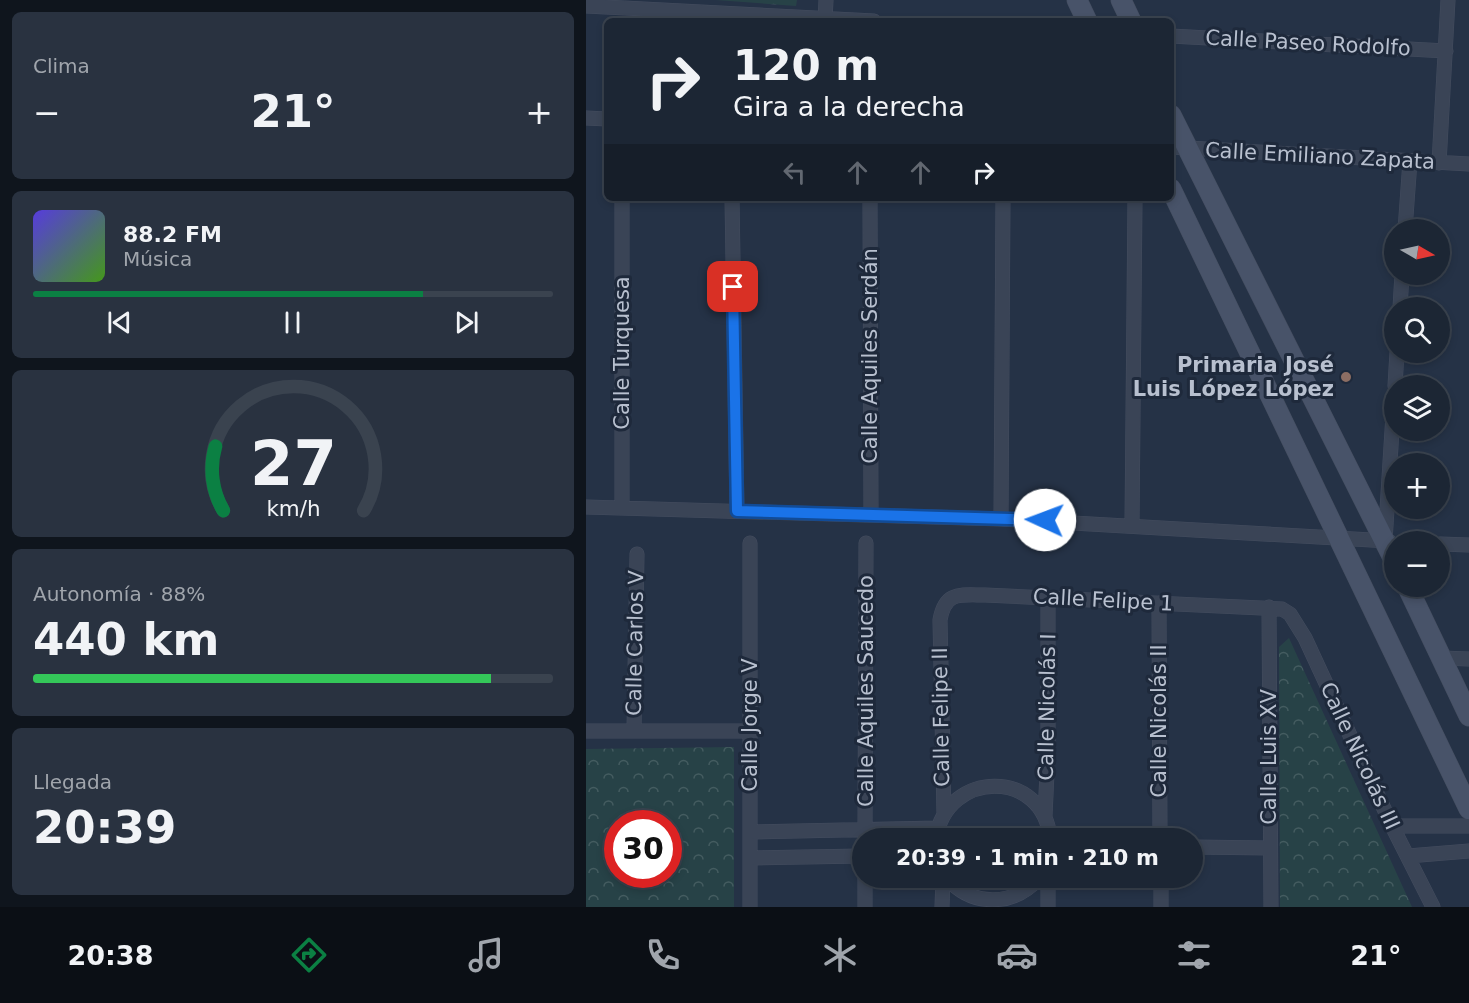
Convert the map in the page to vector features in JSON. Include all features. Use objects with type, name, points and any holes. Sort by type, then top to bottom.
[{"type":"street","points":[[825,18],[826,0]]},
{"type":"street","points":[[1077,0],[1086,18]]},
{"type":"street","points":[[1121,0],[1130,18]]},
{"type":"street","points":[[1439,163],[1448,0]]},
{"type":"street","points":[[586,6],[791,18]]},
{"type":"street","name":"Calle Paseo Rodolfo","points":[[1174,36],[1446,51]]},
{"type":"street","points":[[586,118],[604,119]]},
{"type":"street","points":[[1174,129],[1178,147],[1385,531]]},
{"type":"street","name":"Calle Emiliano Zapata","points":[[1178,147],[1468,164]]},
{"type":"street","points":[[1406,219],[1410,161]]},
{"type":"street","points":[[1174,195],[1468,809]]},
{"type":"street","name":"Calle Turquesa","points":[[622,201],[622,508]]},
{"type":"street","points":[[732,201],[737,511]]},
{"type":"street","name":"Calle Aquiles Serdán","points":[[870,201],[871,514]]},
{"type":"street","points":[[1001,519],[1003,201]]},
{"type":"street","points":[[1132,524],[1135,201]]},
{"type":"street","points":[[1390,531],[1393,441]]},
{"type":"street","points":[[586,507],[871,514],[1132,524],[1384,541]]},
{"type":"street","name":"Calle Jorge V","points":[[750,543],[750,907]]},
{"type":"street","name":"Calle Aquiles Saucedo","points":[[865,828],[866,543]]},
{"type":"street","points":[[1450,544],[1468,545]]},
{"type":"street","name":"Calle Carlos V","points":[[634,731],[637,554]]},
{"type":"street","name":"Calle Felipe 1","points":[[940,620],[942,607],[954,597],[1048,597],[1275,608]]},
{"type":"street","name":"Calle Nicolás I","points":[[1048,597],[1048,751],[1045,816],[1048,828]]},
{"type":"street","points":[[1412,597],[1468,716]]},
{"type":"street","name":"Calle Nicolás II","points":[[1159,603],[1160,828]]},
{"type":"street","name":"Calle Nicolás III","points":[[1275,608],[1290,614],[1305,638],[1392,826],[1433,907]]},
{"type":"street","name":"Calle Luis XV","points":[[1271,907],[1275,608]]},
{"type":"street","name":"Calle Felipe II","points":[[940,620],[944,814]]},
{"type":"street","points":[[1441,658],[1468,659]]},
{"type":"street","points":[[586,731],[750,731]]},
{"type":"street","points":[[939,828],[944,814],[956,799],[970,790],[986,786],[1003,786],[1019,792],[1045,816]]},
{"type":"street","points":[[1392,826],[1468,826]]},
{"type":"street","points":[[750,832],[852,835]]},
{"type":"street","points":[[1203,848],[1270,848]]},
{"type":"street","points":[[1408,856],[1468,851]]},
{"type":"street","points":[[750,858],[852,856]]},
{"type":"street","points":[[865,888],[865,907]]},
{"type":"street","points":[[942,907],[944,888]]},
{"type":"street","points":[[958,888],[967,895],[984,900],[1000,901],[1016,896],[1028,888]]},
{"type":"street","points":[[1048,888],[1048,907]]},
{"type":"street","points":[[1161,888],[1161,907]]},
{"type":"green space","points":[[716,0],[797,0],[796,6]]},
{"type":"green space","points":[[1289,638],[1412,907],[1280,907],[1279,647]]},
{"type":"green space","points":[[734,747],[734,907],[586,907],[586,749]]},
{"type":"place","name":"Primaria José Luis López López","points":[[1346,377]]},
{"type":"route","points":[[733,287],[737,511],[1045,520]]}]
